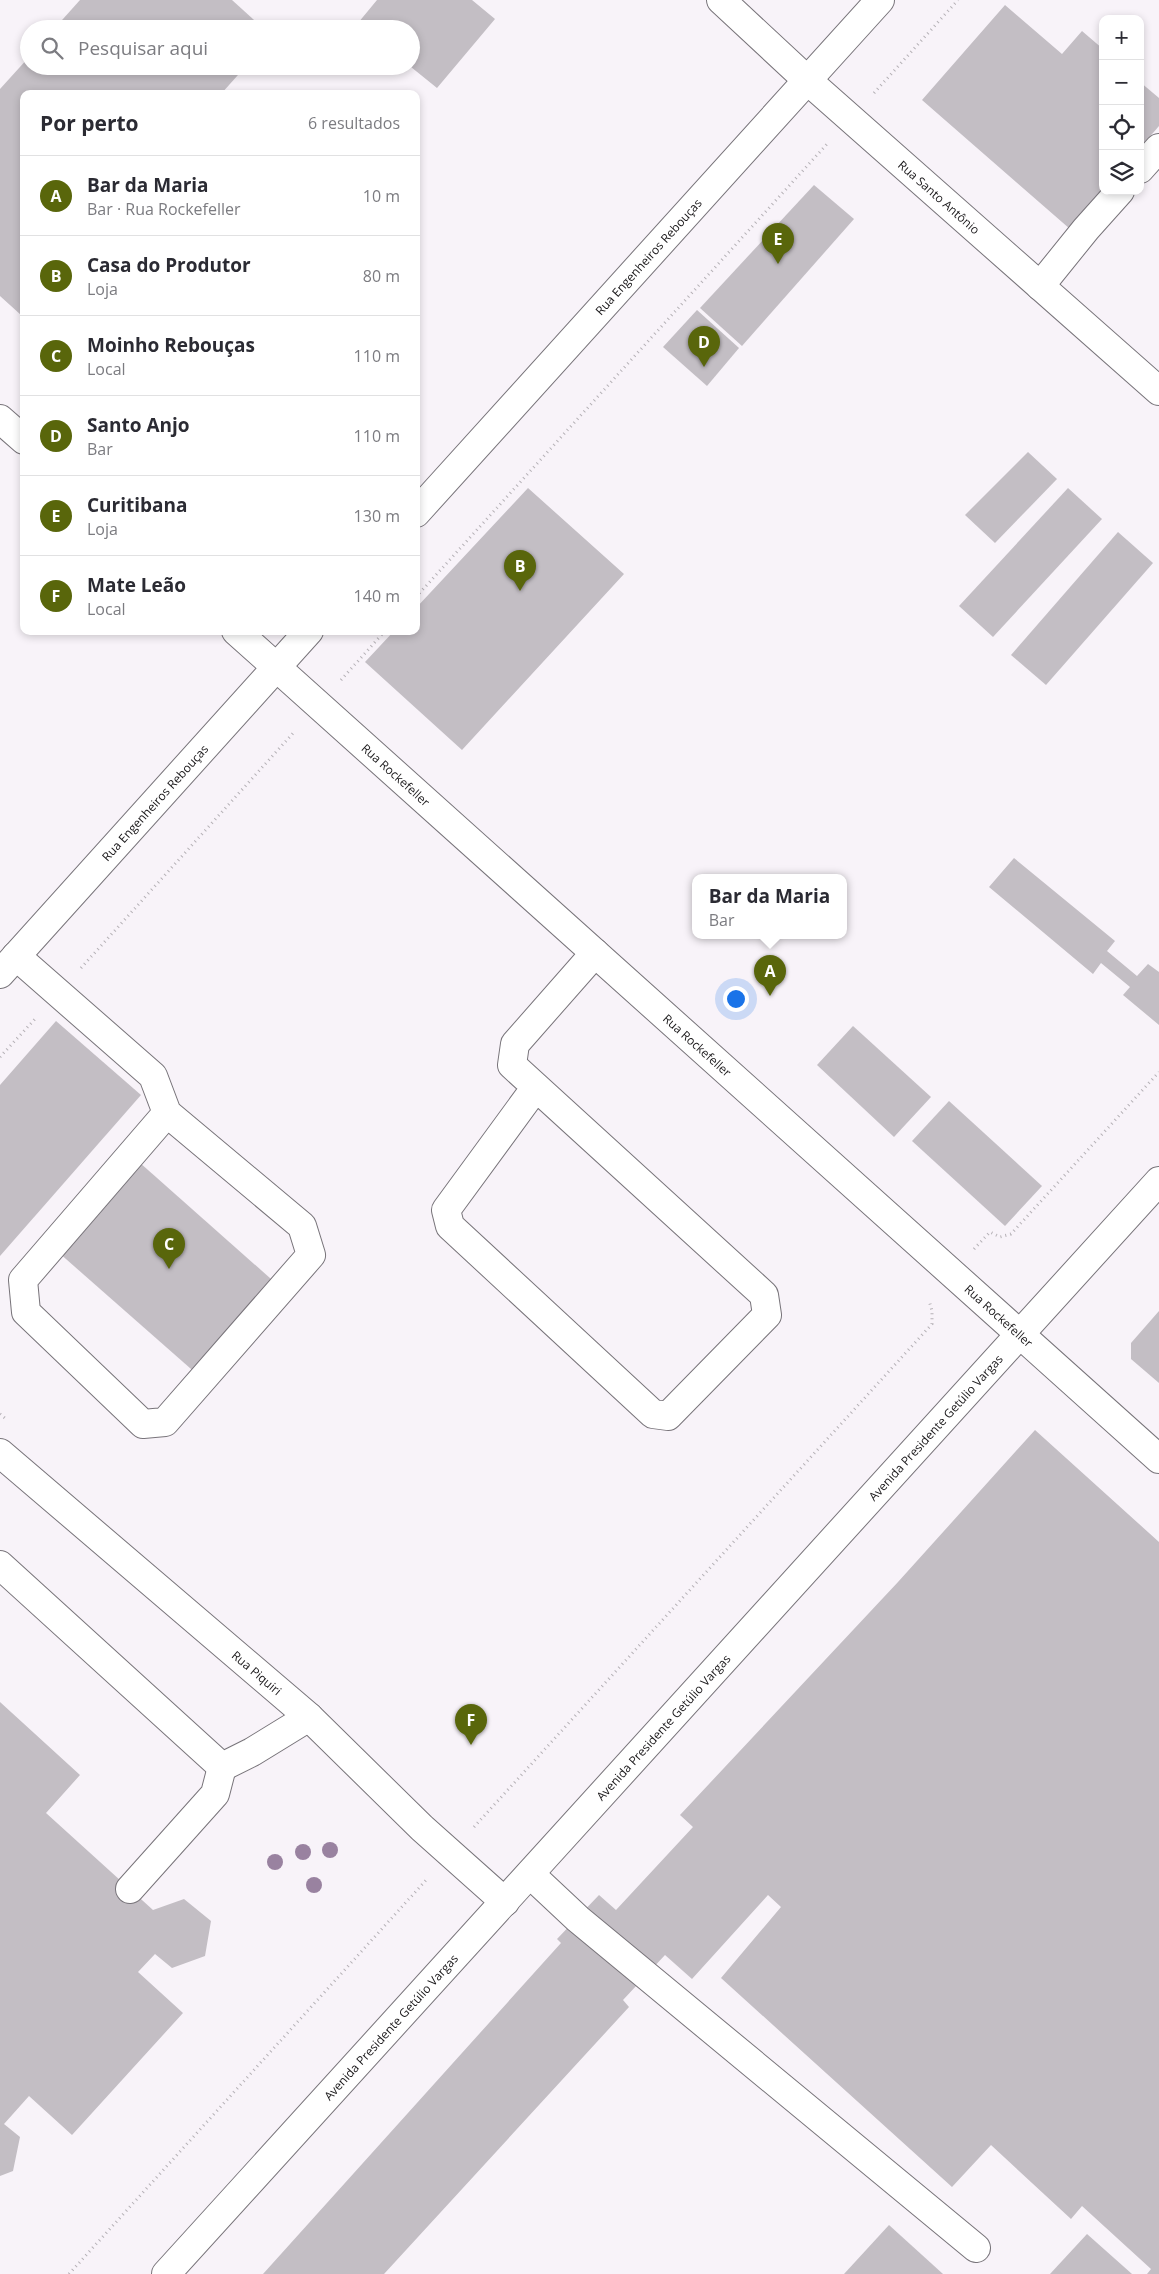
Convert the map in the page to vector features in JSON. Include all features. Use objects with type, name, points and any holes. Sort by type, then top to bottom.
[{"type":"main road","name":"Rua Santo Antônio","points":[[722,0],[807,80],[1159,391]]},
{"type":"main road","name":"Rua Engenheiros Rebouças","points":[[420,509],[880,0]]},
{"type":"main road","points":[[1144,165],[1159,148]]},
{"type":"main road","points":[[1040,286],[1116,195]]},
{"type":"main road","points":[[0,419],[20,436]]},
{"type":"main road","name":"Rua Rockefeller","points":[[240,635],[1159,1459]]},
{"type":"main road","name":"Rua Engenheiros Rebouças","points":[[8,965],[305,635]]},
{"type":"main road","points":[[536,1086],[446,1210],[450,1226],[653,1414],[668,1416],[767,1315],[764,1295],[536,1086],[512,1065],[515,1044],[595,953]]},
{"type":"main road","points":[[8,965],[58,993],[153,1076],[167,1113],[302,1226],[312,1255],[165,1422],[143,1424],[26,1312],[24,1280],[167,1113]]},
{"type":"main road","name":"Avenida Presidente Getúlio Vargas","points":[[166,2274],[1159,1181]]},
{"type":"main road","name":"Rua Piquiri","points":[[0,1453],[310,1717],[422,1828],[505,1902]]},
{"type":"main road","points":[[0,1565],[222,1767]]},
{"type":"main road","points":[[130,1889],[215,1794],[222,1767],[252,1752],[310,1717]]},
{"type":"main road","points":[[530,1874],[578,1919],[976,2248]]},
{"type":"path","points":[[874,93],[958,0]]},
{"type":"path","points":[[420,593],[830,141]]},
{"type":"path","points":[[348,672],[381,635]]},
{"type":"path","points":[[0,1057],[292,734]]},
{"type":"path","points":[[990,1232],[1000,1237],[1012,1234],[1159,1072]]},
{"type":"path","points":[[472,1829],[932,1324],[932,1311],[928,1301]]},
{"type":"path","points":[[69,2274],[417,1890]]},
{"type":"building","points":[[80,0],[232,0],[254,20],[62,20]]},
{"type":"building","points":[[377,0],[472,0],[495,19],[437,88],[420,74],[420,20],[360,20]]},
{"type":"building","points":[[1005,5],[1062,54],[1082,31],[1099,46],[1100,195],[1070,229],[922,100]]},
{"type":"building","points":[[20,67],[20,75],[238,75],[225,90],[20,90],[20,314],[0,296],[0,89]]},
{"type":"building","points":[[1144,85],[1159,98],[1159,126],[1144,143]]},
{"type":"building","points":[[814,185],[854,219],[742,346],[700,308]]},
{"type":"building","points":[[697,310],[739,348],[707,386],[663,347]]},
{"type":"building","points":[[1028,452],[1057,479],[995,543],[965,515]]},
{"type":"building","points":[[528,488],[624,574],[462,750],[365,662],[390,635],[420,635],[420,604]]},
{"type":"building","points":[[1068,488],[1102,519],[993,637],[959,606]]},
{"type":"building","points":[[1118,532],[1153,563],[1046,685],[1011,655]]},
{"type":"building","points":[[1014,858],[1115,941],[1107,951],[1137,976],[1148,964],[1159,972],[1159,1025],[1123,995],[1130,987],[1101,963],[1093,974],[989,887]]},
{"type":"building","points":[[56,1021],[141,1095],[0,1256],[0,1085]]},
{"type":"building","points":[[853,1026],[931,1097],[894,1137],[817,1065]]},
{"type":"building","points":[[949,1101],[1042,1186],[1005,1226],[912,1141]]},
{"type":"building","points":[[139,1162],[279,1286],[199,1376],[58,1252]]},
{"type":"building","points":[[1159,1311],[1159,1383],[1131,1359],[1131,1343]]},
{"type":"building","points":[[1035,1430],[1159,1542],[1159,2274],[1147,2274],[1151,2269],[1082,2206],[1071,2219],[991,2145],[952,2187],[721,1978],[781,1907],[768,1895],[692,1979],[665,1955],[623,2000],[629,2007],[384,2274],[263,2274],[561,1943],[557,1939],[599,1895],[616,1910],[693,1827],[680,1815],[898,1582]]},
{"type":"building","points":[[0,1702],[80,1775],[46,1813],[153,1910],[184,1899],[211,1921],[205,1956],[172,1968],[155,1954],[138,1972],[183,2013],[72,2135],[29,2096],[4,2124],[20,2137],[13,2171],[0,2176]]},
{"type":"building","points":[[889,2225],[943,2274],[844,2274]]},
{"type":"building","points":[[1087,2234],[1132,2274],[1050,2274]]},
{"type":"place","name":"Curitibana","points":[[778,264]]},
{"type":"place","name":"Santo Anjo","points":[[704,367]]},
{"type":"place","name":"Casa do Produtor","points":[[520,591]]},
{"type":"place","name":"Bar da Maria","points":[[770,996]]},
{"type":"place","name":"Moinho Rebouças","points":[[169,1269]]},
{"type":"place","name":"Mate Leão","points":[[471,1745]]}]
